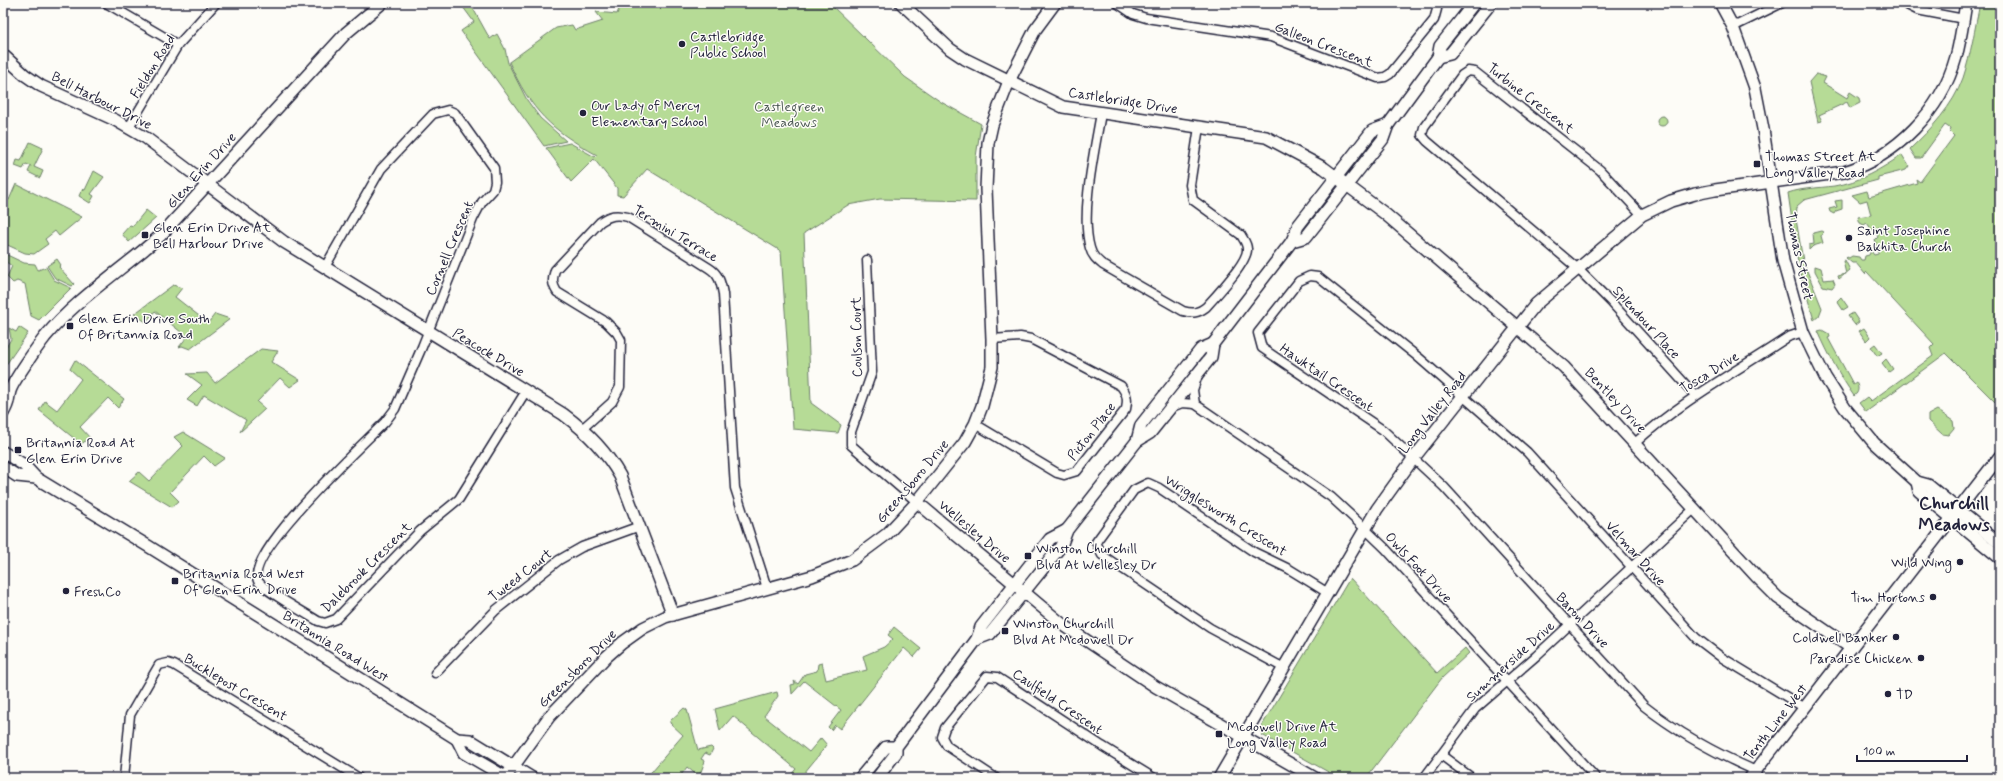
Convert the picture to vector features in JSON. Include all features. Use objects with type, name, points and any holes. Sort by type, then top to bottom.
[{"type":"street","points":[[106,3],[178,45]]},
{"type":"street","name":"Fieldon Road","points":[[129,127],[178,45],[216,3]]},
{"type":"street","name":"Glen Erin Drive","points":[[3,413],[10,402],[7,392],[34,353],[63,317],[98,285],[160,236],[346,33],[382,3]]},
{"type":"street","name":"Greensboro Drive","points":[[506,778],[549,717],[605,658],[622,643],[643,628],[673,615],[812,576],[852,560],[887,534],[917,502],[965,442],[975,424],[988,388],[992,367],[986,189],[987,156],[992,125],[1009,81],[1032,35],[1055,3]]},
{"type":"street","name":"Galleon Crescent","points":[[1117,3],[1133,14],[1146,18],[1271,37],[1378,78],[1384,78],[1390,74],[1434,20],[1438,9],[1437,3]]},
{"type":"street","points":[[1292,241],[1306,237],[1383,139],[1388,125],[1438,57],[1440,46],[1474,3]]},
{"type":"street","points":[[1438,57],[1450,54],[1491,3]]},
{"type":"street","name":"Thomas Street","points":[[1720,3],[1733,27],[1755,88],[1786,275],[1803,332],[1825,377],[1845,408],[1874,443],[1917,482],[1919,491],[2000,544]]},
{"type":"street","points":[[1733,27],[1782,3]]},
{"type":"street","points":[[1903,3],[1917,10],[1964,19]]},
{"type":"street","name":"Long Valley Road","points":[[1219,778],[1382,502],[1413,459],[1536,304],[1642,215],[1671,201],[1695,194],[1815,177],[1854,169],[1883,155],[1901,141],[1923,119],[1942,92],[1956,58],[1966,3]]},
{"type":"street","name":"Castlebridge Drive","points":[[904,4],[950,49],[1009,81],[1063,107],[1266,137],[1282,144],[1347,184]]},
{"type":"street","name":"Bell Harbour Drive","points":[[3,55],[25,75],[41,86],[129,127],[208,183]]},
{"type":"street","name":"Turbine Crescent","points":[[1578,268],[1423,137],[1422,132],[1426,121],[1462,75],[1468,71],[1479,74],[1600,170],[1642,215]]},
{"type":"street","name":"Cornell Crescent","points":[[325,267],[381,169],[433,114],[448,110],[455,114],[494,168],[496,182],[493,190],[482,202],[473,219],[428,332]]},
{"type":"street","points":[[1100,113],[1089,183],[1087,207],[1090,249],[1095,259],[1103,265],[1183,311],[1190,313],[1198,312],[1206,307],[1244,260],[1247,250],[1241,235],[1193,200],[1190,184],[1199,127]]},
{"type":"street","points":[[977,639],[990,634],[1061,546],[1067,530],[1137,441],[1150,433],[1211,357],[1213,344],[1292,241],[1298,226],[1336,177],[1372,132],[1388,125]]},
{"type":"street","name":"Peacock Drive","points":[[208,183],[268,232],[526,391],[583,428],[615,467],[626,489],[673,615]]},
{"type":"street","name":"Bentley Drive","points":[[1347,184],[1384,213],[1564,367],[1778,598],[1851,648]]},
{"type":"street","name":"Termini Terrace","points":[[583,428],[612,402],[620,387],[621,340],[617,333],[606,322],[557,292],[553,285],[553,278],[555,270],[600,222],[617,214],[628,217],[716,272],[721,283],[723,294],[735,488],[767,588]]},
{"type":"street","name":"Coulson Court","points":[[867,260],[872,372],[851,432],[851,445],[917,502]]},
{"type":"street","name":"Splendour Place","points":[[1578,268],[1611,302],[1695,395]]},
{"type":"street","name":"Hawktail Crescent","points":[[1413,459],[1383,430],[1262,348],[1258,333],[1268,320],[1299,281],[1310,276],[1318,277],[1345,297],[1463,395]]},
{"type":"street","name":"Dalebrook Crescent","points":[[428,332],[395,409],[386,422],[285,525],[258,566],[256,574],[261,585],[318,621],[325,623],[336,619],[420,531],[459,499],[526,391]]},
{"type":"street","name":"Tosca Drive","points":[[1635,443],[1661,419],[1695,395],[1788,338],[1803,332]]},
{"type":"street","name":"Picton Place","points":[[975,424],[1057,473],[1064,475],[1077,471],[1126,409],[1128,400],[1126,392],[1121,386],[1042,343],[1020,337],[992,339]]},
{"type":"street","points":[[1137,441],[1141,425],[1201,349],[1213,344]]},
{"type":"street","points":[[1170,408],[1182,403],[1195,404],[1193,395],[1194,383],[1201,369]]},
{"type":"street","name":"Velmar Drive","points":[[1463,395],[1538,463],[1701,643],[1721,658],[1805,708]]},
{"type":"street","name":"Owls Foot Drive","points":[[1195,404],[1331,497],[1385,548],[1596,778]]},
{"type":"street","name":"Britannia Road West","points":[[3,452],[24,465],[36,478],[137,539],[456,740],[464,753],[506,778]]},
{"type":"street","name":"Tenth Line West","points":[[1753,774],[1954,513],[2000,456]]},
{"type":"street","name":"Baron Drive","points":[[1413,459],[1444,487],[1644,706],[1654,714],[1753,774]]},
{"type":"street","name":"Britannia Road West","points":[[3,467],[18,476],[36,478]]},
{"type":"street","name":"Wrigglesworth Crescent","points":[[1284,668],[1198,621],[1102,555],[1096,542],[1134,490],[1148,483],[1159,488],[1259,555],[1289,569],[1328,593]]},
{"type":"street","name":"Wellesley Drive","points":[[917,502],[1052,616],[1083,638],[1156,687],[1315,778]]},
{"type":"street","name":"Summerside Drive","points":[[1424,778],[1475,709],[1507,682],[1694,509]]},
{"type":"street","name":"Thomas Street","points":[[1954,513],[2000,558]]},
{"type":"street","name":"Tweed Court","points":[[435,673],[496,610],[559,560],[582,547],[640,526]]},
{"type":"street","points":[[880,776],[896,753],[896,747],[977,639],[981,627],[1050,539],[1067,530]]},
{"type":"street","name":"Bucklepost Crescent","points":[[124,778],[130,715],[159,665],[168,664],[174,665],[359,778]]},
{"type":"street","name":"Caulfield Crescent","points":[[996,778],[947,746],[942,737],[945,728],[987,676],[997,677],[1102,746],[1154,778]]},
{"type":"street","name":"Britannia Road West","points":[[456,740],[470,740],[532,778]]},
{"type":"street","points":[[860,778],[886,747],[896,747]]},
{"type":"street","points":[[1441,755],[1472,778]]},
{"type":"green space","points":[[460,3],[470,3],[490,39],[497,34],[505,49],[508,63],[527,100],[540,118],[566,141],[544,146],[461,31],[474,22]]},
{"type":"green space","name":"Castlegreen Meadows","points":[[615,3],[829,3],[905,77],[941,102],[981,124],[976,157],[976,201],[880,199],[848,205],[804,233],[811,403],[841,425],[838,433],[793,429],[781,251],[647,169],[623,196],[617,195],[617,188],[594,159],[571,182],[546,148],[570,143],[595,157],[597,155],[567,137],[544,118],[526,94],[509,62],[556,28],[572,25],[575,30],[603,21],[596,12],[617,14],[619,9],[613,5]]},
{"type":"green space","points":[[1980,3],[2000,3],[2000,407],[1946,353],[1866,412],[1859,403],[1867,397],[1871,401],[1933,356],[1930,348],[1934,344],[1867,272],[1865,274],[1856,263],[1852,263],[1846,258],[1852,256],[1859,257],[1861,260],[1864,260],[1865,256],[1869,255],[1871,251],[1874,255],[1878,254],[1879,248],[1873,247],[1876,243],[1875,240],[1878,237],[1876,233],[1886,230],[1884,226],[1872,230],[1867,223],[1864,225],[1860,223],[1858,217],[1871,215],[1867,200],[1860,202],[1852,195],[1867,191],[1869,197],[1917,183],[1916,179],[1920,182],[1954,136],[1950,132],[1951,129],[1945,125],[1921,158],[1916,158],[1910,149],[1941,116],[1959,88],[1973,41]]},
{"type":"green space","points":[[1816,74],[1826,77],[1823,83],[1847,98],[1850,92],[1859,98],[1860,103],[1850,108],[1847,102],[1819,115],[1822,121],[1818,122],[1809,82]]},
{"type":"green space","points":[[1662,116],[1667,121],[1662,126],[1657,121]]},
{"type":"green space","points":[[30,142],[43,148],[34,167],[43,171],[40,178],[28,172],[31,166],[26,164],[23,169],[15,166],[17,160],[21,161]]},
{"type":"green space","points":[[1902,155],[1909,166],[1906,170],[1878,177],[1878,180],[1804,200],[1797,206],[1796,219],[1803,261],[1822,308],[1819,316],[1814,320],[1799,269],[1788,193],[1805,189],[1834,186],[1853,181],[1878,170]]},
{"type":"green space","points":[[94,171],[104,177],[91,194],[94,196],[90,203],[79,196],[82,189],[85,190]]},
{"type":"green space","points":[[16,184],[82,217],[59,236],[55,231],[45,239],[48,244],[34,254],[25,253],[3,243],[3,205],[6,199],[9,200]]},
{"type":"green space","points":[[1842,200],[1842,209],[1836,211],[1834,214],[1830,212],[1829,209],[1837,207],[1835,201]]},
{"type":"green space","points":[[146,210],[156,218],[129,242],[122,234],[130,225],[133,226]]},
{"type":"green space","points":[[1823,232],[1821,236],[1823,243],[1813,246],[1809,250],[1809,245],[1814,244],[1813,233]]},
{"type":"green space","points":[[3,253],[24,263],[35,264],[38,270],[46,267],[54,280],[71,288],[39,320],[31,316],[25,284],[17,281],[13,283],[7,277],[12,266],[3,260]]},
{"type":"green space","points":[[57,259],[61,265],[59,267],[74,284],[72,286],[55,278],[47,266]]},
{"type":"green space","points":[[1845,260],[1850,270],[1846,273],[1843,261]]},
{"type":"green space","points":[[1815,266],[1821,268],[1824,280],[1833,279],[1835,284],[1832,288],[1823,286],[1815,271]]},
{"type":"green space","points":[[1845,274],[1839,279],[1838,276]]},
{"type":"green space","points":[[173,285],[182,288],[175,297],[208,323],[215,314],[230,319],[190,349],[182,346],[179,347],[187,337],[155,311],[146,322],[134,314]]},
{"type":"green space","points":[[1841,297],[1848,307],[1843,310],[1837,301]]},
{"type":"green space","points":[[1853,313],[1859,322],[1855,325],[1848,316]]},
{"type":"green space","points":[[19,327],[28,333],[3,369],[3,352],[11,339],[9,328],[16,332]]},
{"type":"green space","points":[[1864,328],[1870,337],[1866,341],[1859,331]]},
{"type":"green space","points":[[1822,330],[1829,334],[1830,337],[1828,338],[1853,384],[1856,382],[1858,386],[1857,393],[1854,396],[1839,373],[1826,348],[1818,331]]},
{"type":"green space","points":[[1875,344],[1882,353],[1877,356],[1871,347]]},
{"type":"green space","points":[[261,349],[278,351],[271,362],[300,380],[290,387],[280,378],[257,402],[265,409],[240,432],[246,420],[204,395],[197,406],[187,400],[202,385],[187,374],[207,373],[215,383]]},
{"type":"green space","points":[[1886,359],[1893,369],[1889,372],[1882,363]]},
{"type":"green space","points":[[75,360],[124,399],[118,408],[108,398],[80,427],[90,438],[81,444],[39,410],[45,401],[57,410],[81,379],[70,369]]},
{"type":"green space","points":[[1937,410],[1953,421],[1954,428],[1948,435],[1942,434],[1928,421],[1928,415]]},
{"type":"green space","points":[[183,432],[225,458],[214,466],[204,456],[170,492],[179,501],[172,507],[129,481],[139,472],[149,481],[183,446],[174,437]]},
{"type":"green space","points":[[1350,578],[1437,673],[1465,648],[1469,653],[1442,678],[1366,778],[1339,778],[1262,735],[1260,729]]},
{"type":"green space","points":[[894,627],[921,649],[914,657],[904,648],[840,729],[835,725],[831,730],[828,727],[841,710],[804,681],[792,694],[791,685],[795,684],[794,681],[798,684],[805,674],[817,671],[818,664],[822,663],[826,680],[867,670],[863,656],[884,647],[893,639],[888,635]]},
{"type":"green space","points":[[777,692],[778,696],[764,716],[809,752],[821,738],[827,745],[800,778],[788,778],[796,769],[733,716],[720,731],[715,709]]},
{"type":"green space","points":[[684,708],[687,710],[698,750],[711,747],[713,749],[710,755],[705,753],[701,759],[705,761],[699,777],[687,767],[679,778],[646,778],[683,735],[670,723],[670,721]]},
{"type":"place","name":"Castlebridge Public School","points":[[682,44]]},
{"type":"place","name":"Our Lady of Mercy Elementary School","points":[[583,113]]},
{"type":"place","name":"Thomas Street At Long Valley Road","points":[[1757,164]]},
{"type":"place","name":"Glen Erin Drive At Bell Harbour Drive","points":[[145,235]]},
{"type":"place","name":"Saint Josephine Bakhita Church","points":[[1849,238]]},
{"type":"place","name":"Glen Erin Drive South Of Britannia Road","points":[[70,326]]},
{"type":"place","name":"Britannia Road At Glen Erin Drive","points":[[18,450]]},
{"type":"place","name":"Winston Churchill Blvd At Wellesley Dr","points":[[1028,556]]},
{"type":"place","name":"Wild Wing","points":[[1960,562]]},
{"type":"place","name":"Britannia Road West Of Glen Erin Drive","points":[[175,581]]},
{"type":"place","name":"FreshCo","points":[[66,591]]},
{"type":"place","name":"Tim Hortons","points":[[1933,597]]},
{"type":"place","name":"Winston Churchill Blvd At Mcdowell Dr","points":[[1005,631]]},
{"type":"place","name":"Coldwell Banker","points":[[1896,637]]},
{"type":"place","name":"Paradise Chicken","points":[[1921,658]]},
{"type":"place","name":"TD","points":[[1888,694]]},
{"type":"place","name":"Mcdowell Drive At Long Valley Road","points":[[1219,734]]},
{"type":"district","name":"Churchill Meadows","points":[[1954,513]]}]
